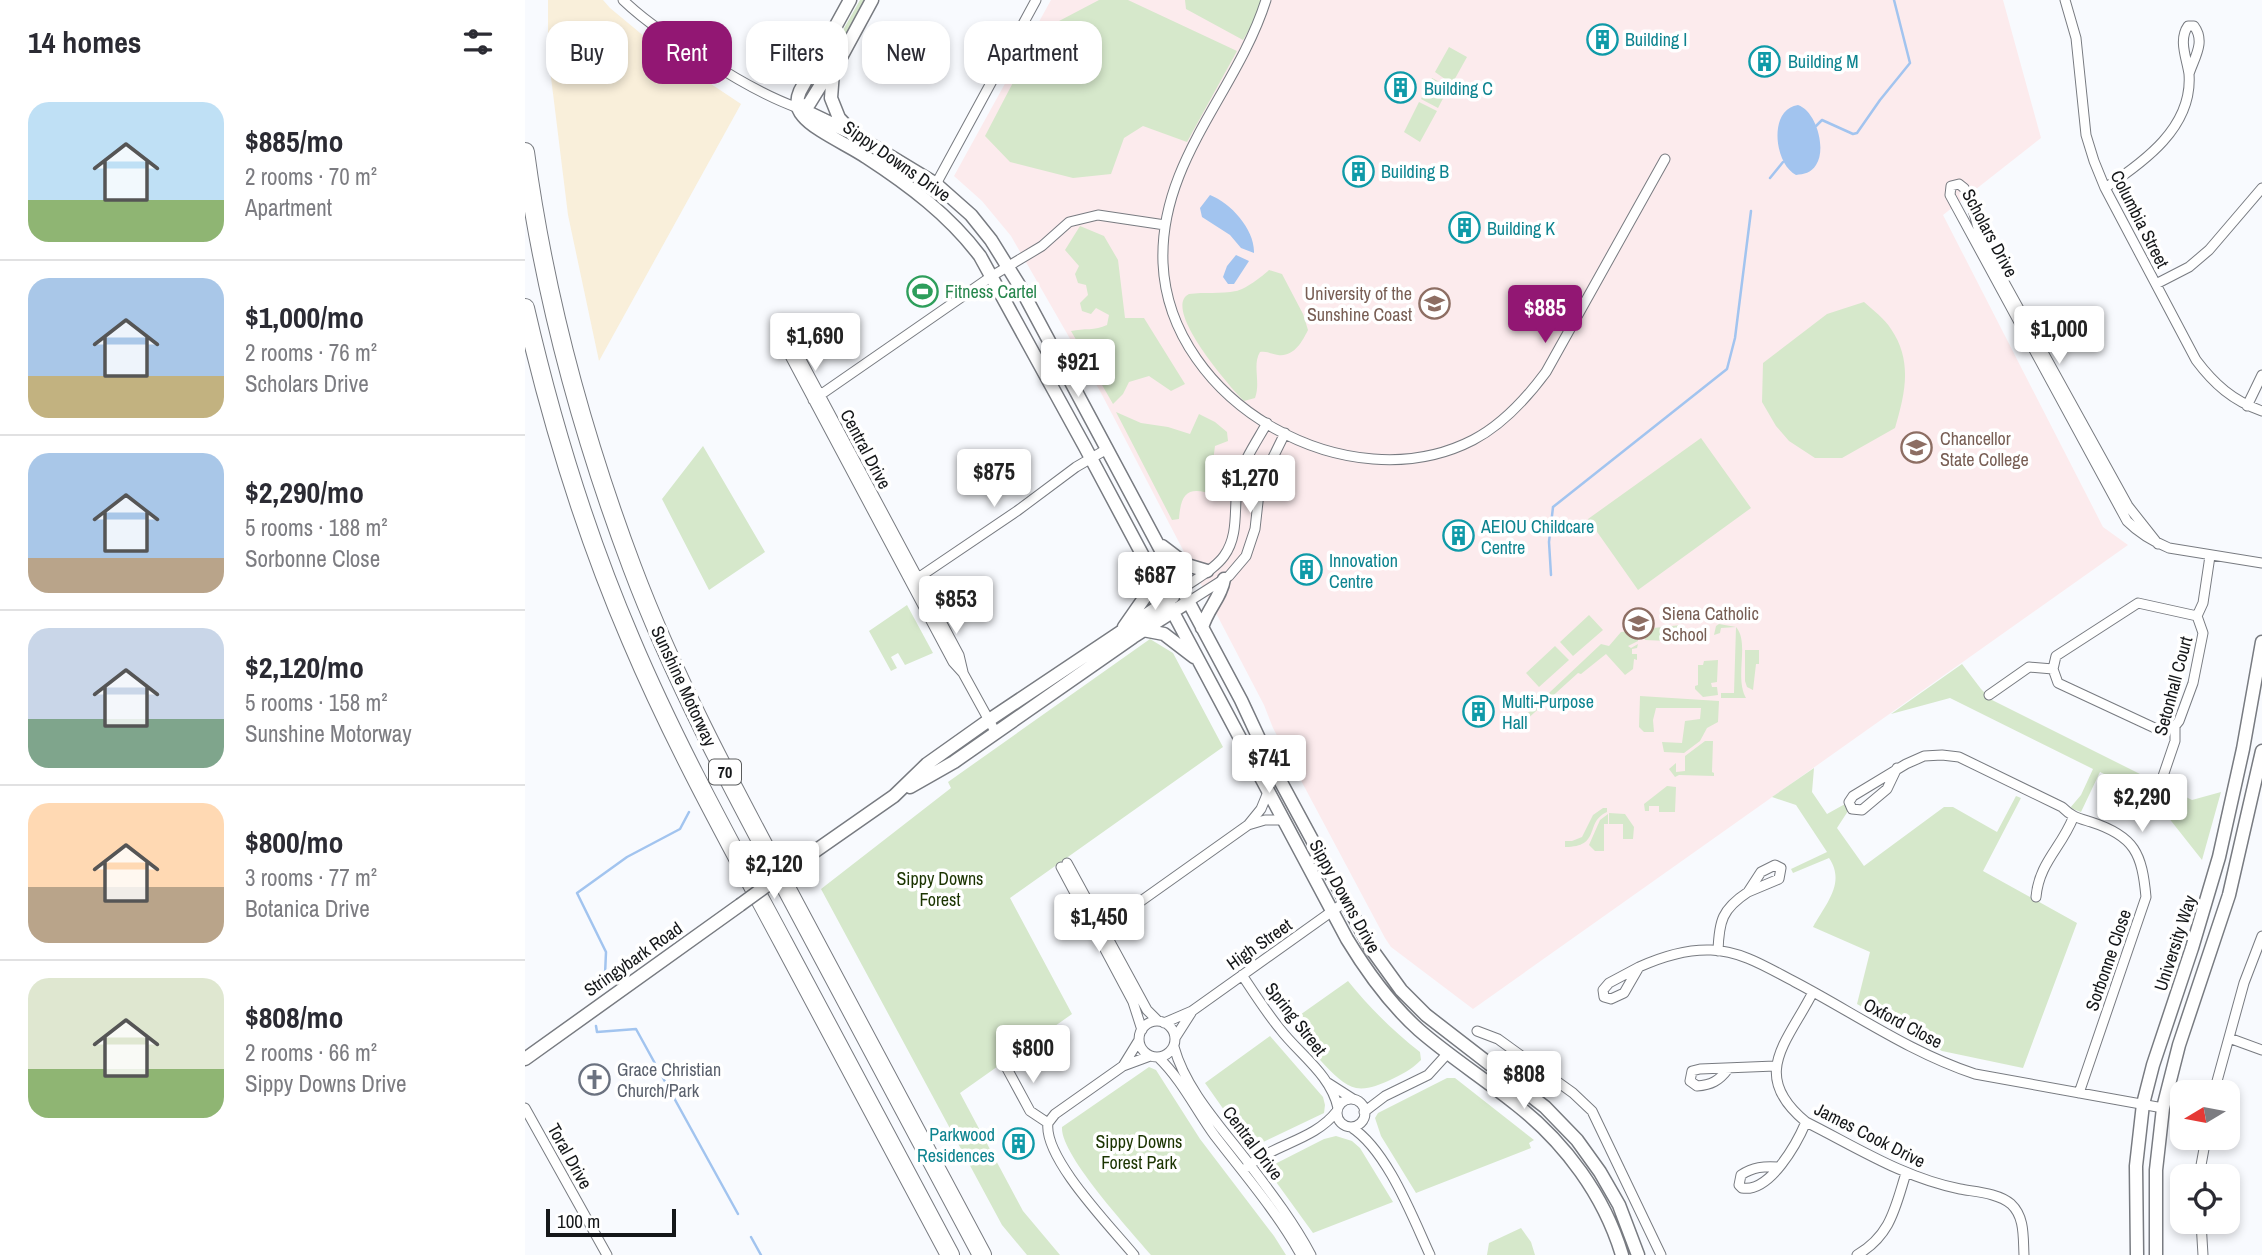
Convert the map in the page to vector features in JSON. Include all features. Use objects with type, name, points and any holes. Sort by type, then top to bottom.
[{"type":"highway","name":"Sunshine Motorway","points":[[525,152],[543,257],[572,377],[611,510],[643,593],[702,727],[736,795],[982,1255]]},
{"type":"highway","name":"Sunshine Motorway","points":[[525,308],[556,430],[588,528],[610,589],[656,697],[709,804],[950,1255]]},
{"type":"main road","points":[[798,108],[797,98],[802,87],[850,0]]},
{"type":"main road","name":"Sippy Downs Drive","points":[[848,41],[871,0]]},
{"type":"main road","points":[[798,108],[806,107],[822,84]]},
{"type":"main road","name":"Sippy Downs Drive","points":[[831,84],[832,103],[839,118],[855,135],[936,184],[982,227],[1008,265],[1241,700],[1269,760],[1380,962],[1415,1004],[1452,1036],[1545,1107],[1577,1140],[1615,1197],[1638,1255]]},
{"type":"main road","points":[[798,108],[855,135]]},
{"type":"main road","name":"Sippy Downs Drive","points":[[798,108],[809,122],[866,157],[938,209],[968,240],[992,276],[1347,939],[1378,986],[1412,1023],[1536,1121],[1564,1150],[1599,1202],[1622,1255]]},
{"type":"main road","points":[[1156,541],[1187,565],[1207,571]]},
{"type":"main road","points":[[1122,631],[1147,594],[1153,576]]},
{"type":"main road","points":[[1202,628],[1209,608],[1221,594],[1224,579]]},
{"type":"main road","name":"Stringybark Road","points":[[525,1059],[894,796],[954,762],[1143,630],[1185,596]]},
{"type":"main road","name":"Stringybark Road","points":[[894,796],[927,764],[989,720],[1122,631],[1169,607]]},
{"type":"main road","points":[[1143,630],[1164,634],[1196,659]]},
{"type":"main road","name":"University Way","points":[[2137,1255],[2136,1177],[2144,1104],[2153,1065],[2219,857],[2241,760],[2262,642]]},
{"type":"main road","name":"University Way","points":[[2156,1255],[2156,1170],[2164,1108],[2179,1045],[2223,914],[2262,751]]},
{"type":"main road","name":"Stringybark Road","points":[[525,1051],[563,1030]]},
{"type":"street","points":[[623,0],[644,19],[685,48],[770,98],[798,108]]},
{"type":"street","points":[[936,184],[1037,0]]},
{"type":"street","points":[[1266,0],[1256,29],[1180,170],[1170,196],[1163,249],[1165,282],[1182,335],[1215,383],[1267,423],[1337,454],[1379,459],[1410,458],[1445,451],[1472,440],[1491,428],[1525,398],[1546,372],[1665,159]]},
{"type":"street","name":"Columbia Street","points":[[2065,0],[2078,53],[2086,135],[2105,188],[2196,360],[2210,379],[2225,392],[2247,406],[2262,411]]},
{"type":"street","points":[[2105,188],[2140,165],[2168,135],[2185,108],[2189,74]]},
{"type":"street","name":"Scholars Drive","points":[[2158,544],[2128,506],[1982,242],[1974,209],[1964,188],[1959,184],[1951,186],[1950,195],[2120,511],[2137,532],[2158,544],[2182,552],[2262,563]]},
{"type":"street","points":[[2156,284],[2189,267],[2209,250],[2262,188]]},
{"type":"street","points":[[817,398],[1008,265],[1042,246],[1063,226],[1081,217],[1109,215],[1165,225]]},
{"type":"street","name":"Central Drive","points":[[817,398],[790,356],[791,348],[795,349],[817,398],[914,581],[958,655],[963,673],[996,733]]},
{"type":"street","points":[[2247,406],[2262,375]]},
{"type":"street","points":[[1185,596],[1207,571],[1223,558],[1231,543],[1240,474],[1267,423]]},
{"type":"street","points":[[1185,596],[1224,579],[1240,564],[1250,546],[1255,529],[1260,484],[1285,433]]},
{"type":"street","points":[[914,581],[1090,458],[1107,449]]},
{"type":"street","name":"Setonhall Court","points":[[2161,782],[2175,741],[2175,726],[2193,683],[2203,633],[2197,615],[2203,603],[2210,556]]},
{"type":"street","points":[[2175,726],[2159,730],[2058,683],[2053,669],[2056,656],[2138,603],[2197,615]]},
{"type":"street","points":[[1989,695],[2029,667],[2053,669]]},
{"type":"street","name":"Sorbonne Close","points":[[1897,768],[1882,796],[1862,810],[1852,809],[1849,802],[1853,796],[1897,768],[1915,759],[1933,755],[1959,757],[2062,807],[2073,818],[2110,830],[2138,853],[2143,867],[2146,897],[2079,1093]]},
{"type":"street","points":[[1099,930],[1248,825],[1261,809],[1268,792]]},
{"type":"street","points":[[2036,897],[2043,867],[2063,841],[2073,818]]},
{"type":"street","points":[[1248,825],[1265,820],[1283,820]]},
{"type":"street","points":[[1064,865],[1147,1010],[1171,1028],[1174,1042],[1168,1054],[1123,1066],[1055,1114],[1048,1123],[1050,1142],[1070,1177],[1135,1255]]},
{"type":"street","points":[[1718,951],[1721,921],[1726,910],[1748,892]]},
{"type":"street","name":"High Street","points":[[1161,1022],[1192,1011],[1345,902]]},
{"type":"street","points":[[1099,930],[1133,1002],[1143,1050],[1154,1057]]},
{"type":"street","points":[[2217,1080],[2244,983],[2262,936]]},
{"type":"street","name":"Oxford Close","points":[[1639,967],[1674,954],[1718,951],[1751,959],[1946,1064],[1975,1074],[2164,1108]]},
{"type":"street","name":"Spring Street","points":[[1242,975],[1280,1030],[1327,1082],[1336,1098],[1337,1109]]},
{"type":"street","points":[[1728,1069],[1776,1066],[1780,1053],[1813,992]]},
{"type":"street","name":"High Street","points":[[1174,1042],[1192,1011]]},
{"type":"street","points":[[1123,1066],[1149,1023],[1161,1022]]},
{"type":"street","points":[[1477,1031],[1498,1039],[1573,1093],[1592,1111],[1661,1255]]},
{"type":"street","points":[[2229,1038],[2262,1050]]},
{"type":"street","name":"Central Drive","points":[[1174,1042],[1179,1064],[1301,1255]]},
{"type":"street","points":[[1318,1129],[1359,1124],[1364,1114],[1385,1096],[1428,1075],[1448,1053]]},
{"type":"street","name":"Central Drive","points":[[1154,1057],[1174,1074],[1216,1136],[1291,1220],[1311,1255]]},
{"type":"street","points":[[1004,1063],[1030,1111],[1048,1123]]},
{"type":"street","name":"James Cook Drive","points":[[1776,1066],[1781,1095],[1806,1122],[1906,1173],[1945,1186],[1995,1196],[2010,1203],[2021,1220],[2024,1255]]},
{"type":"street","name":"Spring Street","points":[[1327,1082],[1355,1100]]},
{"type":"street","points":[[1246,1167],[1318,1129],[1330,1120],[1344,1101],[1385,1096]]},
{"type":"street","points":[[1355,1100],[1364,1114],[1373,1147]]},
{"type":"street","name":"Toral Drive","points":[[525,1108],[607,1255]]},
{"type":"street","points":[[1337,1109],[1339,1121],[1362,1134],[1373,1147],[1404,1199],[1430,1255]]},
{"type":"street","points":[[1778,1167],[1798,1141],[1806,1122]]},
{"type":"street","points":[[1857,1255],[1872,1246],[1891,1221],[1906,1173]]},
{"type":"street","points":[[2202,1234],[2203,1255]]},
{"type":"shaded area","points":[[548,0],[603,0],[626,21],[548,21]]},
{"type":"shaded area","points":[[1051,0],[2003,0],[2041,138],[1943,215],[2103,527],[2128,545],[1473,1009],[1391,947],[1385,938],[1273,728],[1264,705],[1100,391],[1011,236],[982,201],[954,176],[1005,84],[1102,84],[1102,21],[1039,21]]},
{"type":"shaded area","points":[[628,23],[642,35],[642,84],[711,84],[741,104],[599,361],[568,215],[552,84],[628,84]]},
{"type":"green space","points":[[860,0],[866,0],[848,31],[848,21]]},
{"type":"green space","points":[[1099,0],[1128,0],[1237,51],[1187,142],[1143,126],[1124,138],[1111,174],[1073,178],[1010,162],[985,136],[1012,84],[1102,84],[1102,21],[1059,21]]},
{"type":"green space","points":[[1185,0],[1261,0],[1257,17],[1243,40],[1186,9]]},
{"type":"green space","points":[[1449,47],[1467,57],[1452,84],[1435,72]]},
{"type":"green space","points":[[1432,78],[1449,87],[1438,108],[1421,99]]},
{"type":"green space","points":[[1419,102],[1437,111],[1420,142],[1404,132]]},
{"type":"green space","points":[[1080,226],[1104,236],[1118,260],[1125,318],[1144,318],[1185,384],[1171,391],[1149,376],[1129,382],[1123,394],[1113,404],[1071,331],[1107,325],[1109,315],[1096,308],[1091,314],[1082,311],[1080,303],[1088,295],[1086,285],[1078,283],[1075,274],[1079,266],[1065,250]]},
{"type":"green space","points":[[1269,270],[1282,274],[1303,314],[1308,330],[1300,344],[1289,354],[1260,352],[1255,398],[1244,401],[1201,348],[1184,315],[1183,302],[1189,294],[1239,290]]},
{"type":"green space","points":[[1864,302],[1888,325],[1898,341],[1905,365],[1902,403],[1895,428],[1842,458],[1815,458],[1789,441],[1776,426],[1762,402],[1763,363],[1827,314]]},
{"type":"green space","points":[[1116,412],[1141,423],[1190,434],[1199,414],[1215,422],[1227,432],[1228,441],[1215,446],[1212,469],[1226,488],[1225,493],[1217,496],[1200,491],[1189,493],[1182,502],[1179,519],[1172,520]]},
{"type":"green space","points":[[1701,438],[1751,508],[1638,590],[1588,519]]},
{"type":"green space","points":[[703,446],[765,552],[709,590],[662,499]]},
{"type":"green space","points":[[907,605],[933,653],[905,665],[898,653],[891,657],[897,668],[891,671],[869,631]]},
{"type":"green space","points":[[1589,615],[1603,630],[1573,656],[1560,642]]},
{"type":"green space","points":[[1719,624],[1736,627],[1721,628],[1720,633],[1714,635]]},
{"type":"green space","points":[[1681,625],[1682,628],[1667,629],[1667,641],[1645,640],[1644,629]]},
{"type":"green space","points":[[1736,627],[1742,642],[1741,680],[1746,698],[1721,698],[1721,693],[1734,693]]},
{"type":"green space","points":[[1638,630],[1638,641],[1628,646],[1631,648],[1638,644],[1637,648],[1632,649],[1632,654],[1637,654],[1633,669],[1625,675],[1606,654],[1581,674],[1578,673],[1523,723],[1525,726],[1519,730],[1515,725],[1601,644],[1609,646],[1621,632]]},
{"type":"green space","name":"Sippy Downs Forest","points":[[1150,639],[1173,653],[1223,747],[1010,898],[1072,1014],[960,1093],[1023,1211],[1060,1255],[1027,1255],[1002,1225],[821,889],[951,788],[948,782]]},
{"type":"green space","points":[[1555,646],[1569,660],[1539,687],[1526,673]]},
{"type":"green space","points":[[1745,650],[1759,650],[1753,690],[1747,687],[1745,681]]},
{"type":"green space","points":[[1718,660],[1717,682],[1711,683],[1712,687],[1717,687],[1718,695],[1703,697],[1695,689],[1698,685],[1698,665],[1703,665],[1704,661]]},
{"type":"green space","points":[[1962,664],[1992,700],[2192,800],[2221,792],[2202,860],[2153,798],[2100,772],[2081,812],[2070,808],[2081,795],[2093,769],[1950,698],[1891,714]]},
{"type":"green space","points":[[1640,696],[1719,701],[1718,722],[1707,728],[1700,741],[1684,753],[1664,752],[1662,742],[1682,743],[1685,721],[1700,719],[1701,708],[1656,708],[1654,732],[1644,732],[1639,727]]},
{"type":"green space","points":[[1705,741],[1713,741],[1714,776],[1675,777],[1669,769],[1676,763],[1676,772],[1685,771],[1685,756]]},
{"type":"green space","points":[[1814,768],[1812,792],[1827,814],[1845,804],[1848,811],[1837,828],[1864,866],[1944,807],[1953,807],[1997,832],[2016,796],[2021,798],[1983,871],[2077,923],[2023,1068],[1942,1051],[1857,1004],[1870,952],[1813,927],[1832,893],[1835,884],[1834,867],[1829,858],[1793,873],[1791,869],[1827,852],[1796,805],[1772,797]]},
{"type":"green space","points":[[1667,786],[1676,787],[1675,812],[1659,812],[1659,806],[1649,806],[1649,811],[1645,811],[1644,804]]},
{"type":"green space","points":[[1607,808],[1607,812],[1600,816],[1588,839],[1576,846],[1565,847],[1565,841],[1582,837],[1593,815]]},
{"type":"green space","points":[[1609,813],[1625,814],[1634,827],[1633,839],[1623,839],[1623,824],[1609,824]]},
{"type":"green space","points":[[1608,814],[1608,824],[1604,824],[1604,851],[1595,851],[1589,845],[1600,820]]},
{"type":"green space","points":[[1348,981],[1382,1019],[1420,1052],[1421,1060],[1410,1069],[1369,1088],[1356,1088],[1339,1079],[1290,1022]]},
{"type":"green space","points":[[1270,1036],[1323,1097],[1324,1113],[1255,1146],[1248,1144],[1205,1083]]},
{"type":"green space","name":"Sippy Downs Forest Park","points":[[1149,1067],[1156,1070],[1200,1139],[1286,1255],[1151,1255],[1084,1174],[1064,1140],[1062,1127]]},
{"type":"green space","points":[[1447,1078],[1455,1078],[1534,1140],[1529,1143],[1531,1148],[1416,1193],[1381,1136],[1375,1118],[1378,1113]]},
{"type":"green space","points":[[1336,1136],[1352,1141],[1360,1148],[1393,1202],[1313,1233],[1269,1172],[1271,1166],[1324,1139]]},
{"type":"green space","points":[[1521,1228],[1531,1242],[1535,1255],[1487,1255],[1489,1243]]},
{"type":"water","points":[[1798,105],[1815,122],[1820,150],[1814,168],[1807,173],[1796,175],[1783,160],[1777,137],[1782,116],[1788,109]]},
{"type":"water","points":[[1210,195],[1226,204],[1240,218],[1251,235],[1254,253],[1241,248],[1230,235],[1202,217],[1200,208]]},
{"type":"water","points":[[1236,255],[1249,261],[1234,284],[1228,284],[1223,277],[1227,266]]},
{"type":"waterway","points":[[1816,126],[1822,120],[1853,134],[1857,133],[1910,63],[1894,0]]},
{"type":"waterway","points":[[1770,178],[1783,162]]},
{"type":"waterway","points":[[1551,575],[1549,542],[1553,507],[1727,369],[1735,338],[1751,211]]},
{"type":"waterway","points":[[605,975],[606,952],[577,893],[627,857],[680,829],[689,812]]},
{"type":"waterway","points":[[596,1026],[597,1032],[636,1029],[738,1214]]},
{"type":"waterway","points":[[751,1237],[761,1255]]},
{"type":"place","name":"Building I","points":[[1602,39]]},
{"type":"place","name":"Building M","points":[[1765,61]]},
{"type":"place","name":"Building C","points":[[1401,88]]},
{"type":"place","name":"Building B","points":[[1358,171]]},
{"type":"place","name":"Building K","points":[[1464,228]]},
{"type":"place","name":"Fitness Cartel","points":[[922,291]]},
{"type":"place","name":"University of the Sunshine Coast","points":[[1435,303]]},
{"type":"place","name":"Chancellor State College","points":[[1917,448]]},
{"type":"place","name":"AEIOU Childcare Centre","points":[[1458,536]]},
{"type":"place","name":"Innovation Centre","points":[[1306,570]]},
{"type":"place","name":"Siena Catholic School","points":[[1639,623]]},
{"type":"place","name":"Multi-Purpose Hall","points":[[1479,711]]},
{"type":"place","name":"Grace Christian Church/Park","points":[[594,1079]]},
{"type":"place","name":"Parkwood Residences","points":[[1018,1144]]}]
